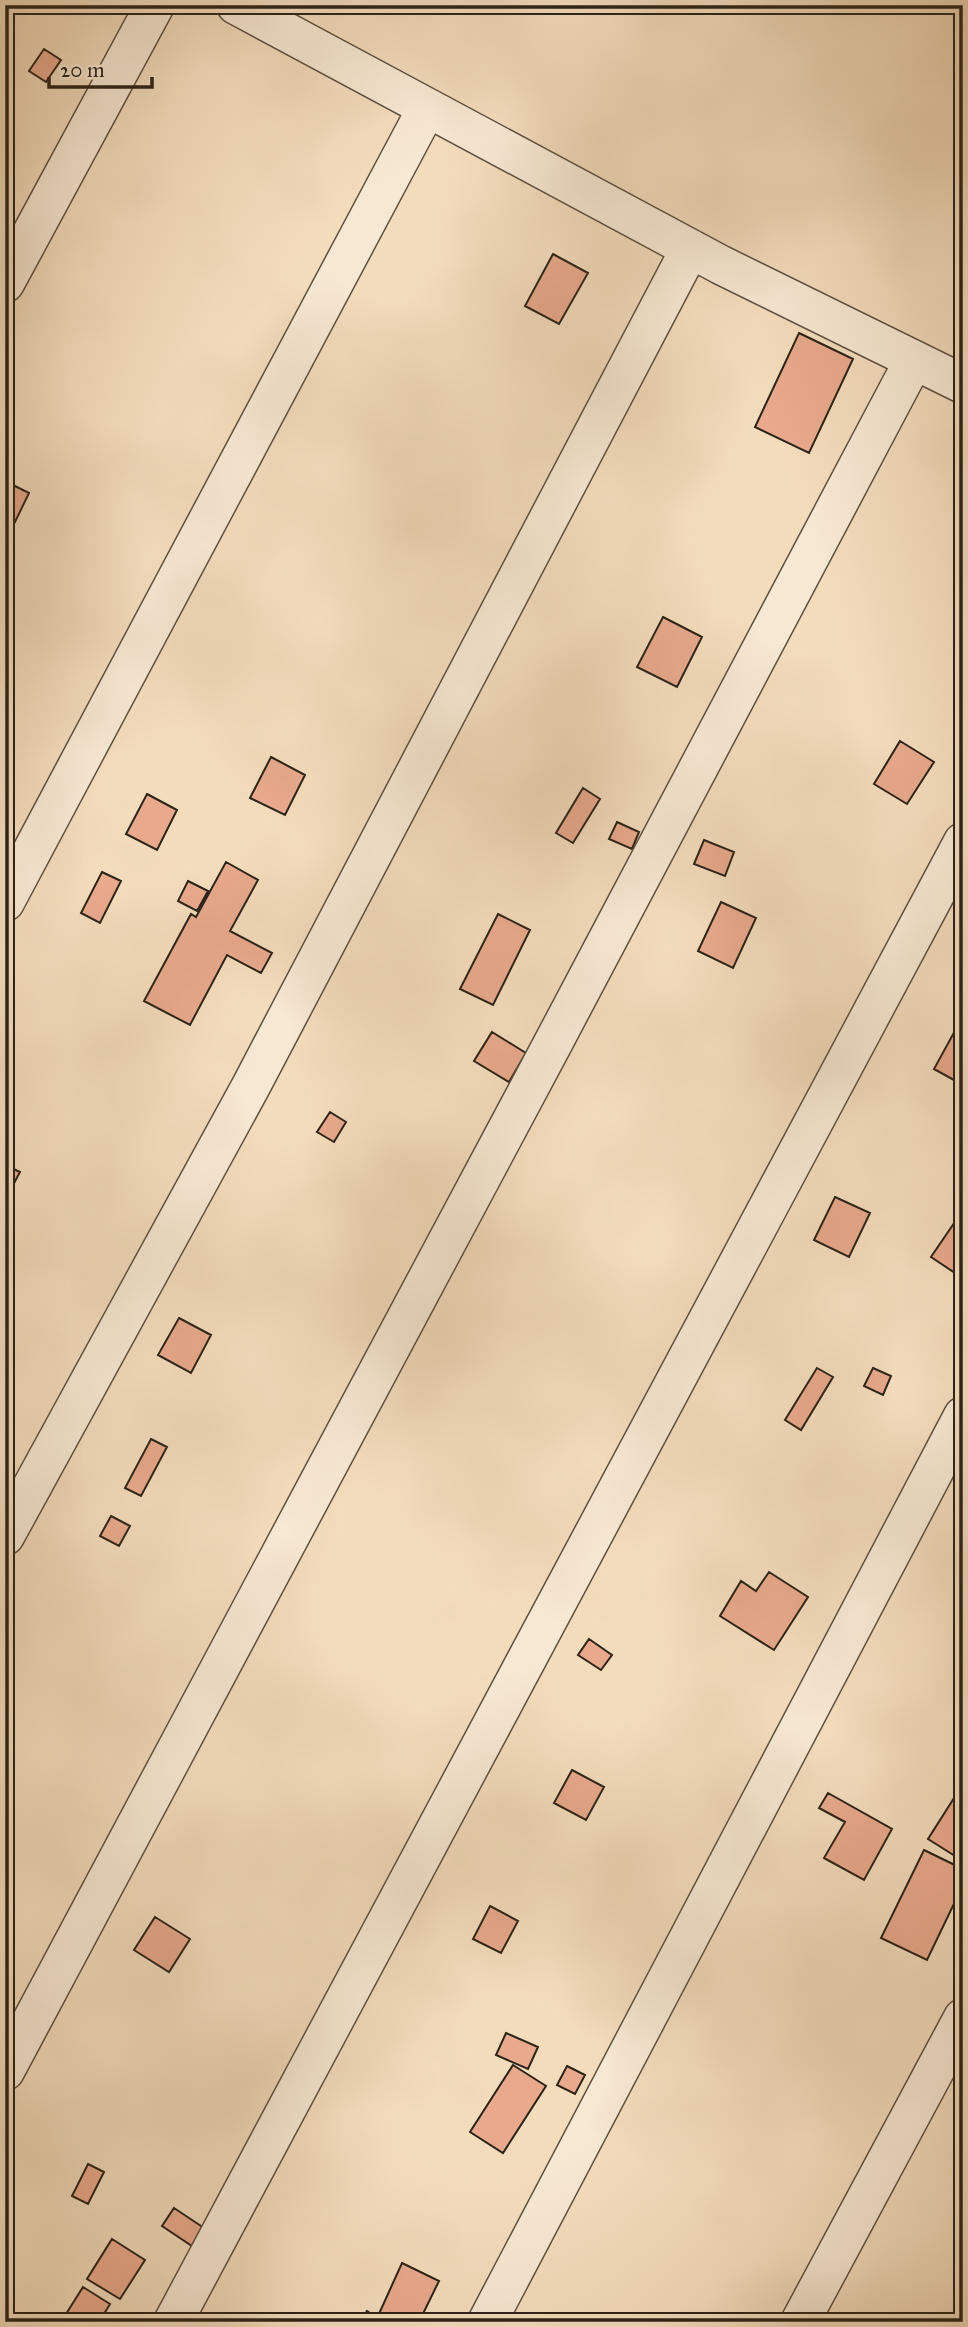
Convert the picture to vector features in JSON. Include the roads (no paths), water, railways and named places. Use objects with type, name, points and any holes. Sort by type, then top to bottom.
[{"type":"street","points":[[5,283],[155,5]]},
{"type":"street","points":[[236,5],[690,249],[963,384]]},
{"type":"street","points":[[5,902],[427,108]]},
{"type":"street","points":[[5,1536],[251,1086],[690,249]]},
{"type":"street","points":[[5,2071],[914,360]]},
{"type":"street","points":[[173,2322],[963,842]]},
{"type":"street","points":[[487,2322],[963,1416]]},
{"type":"street","points":[[800,2322],[963,2018]]}]
